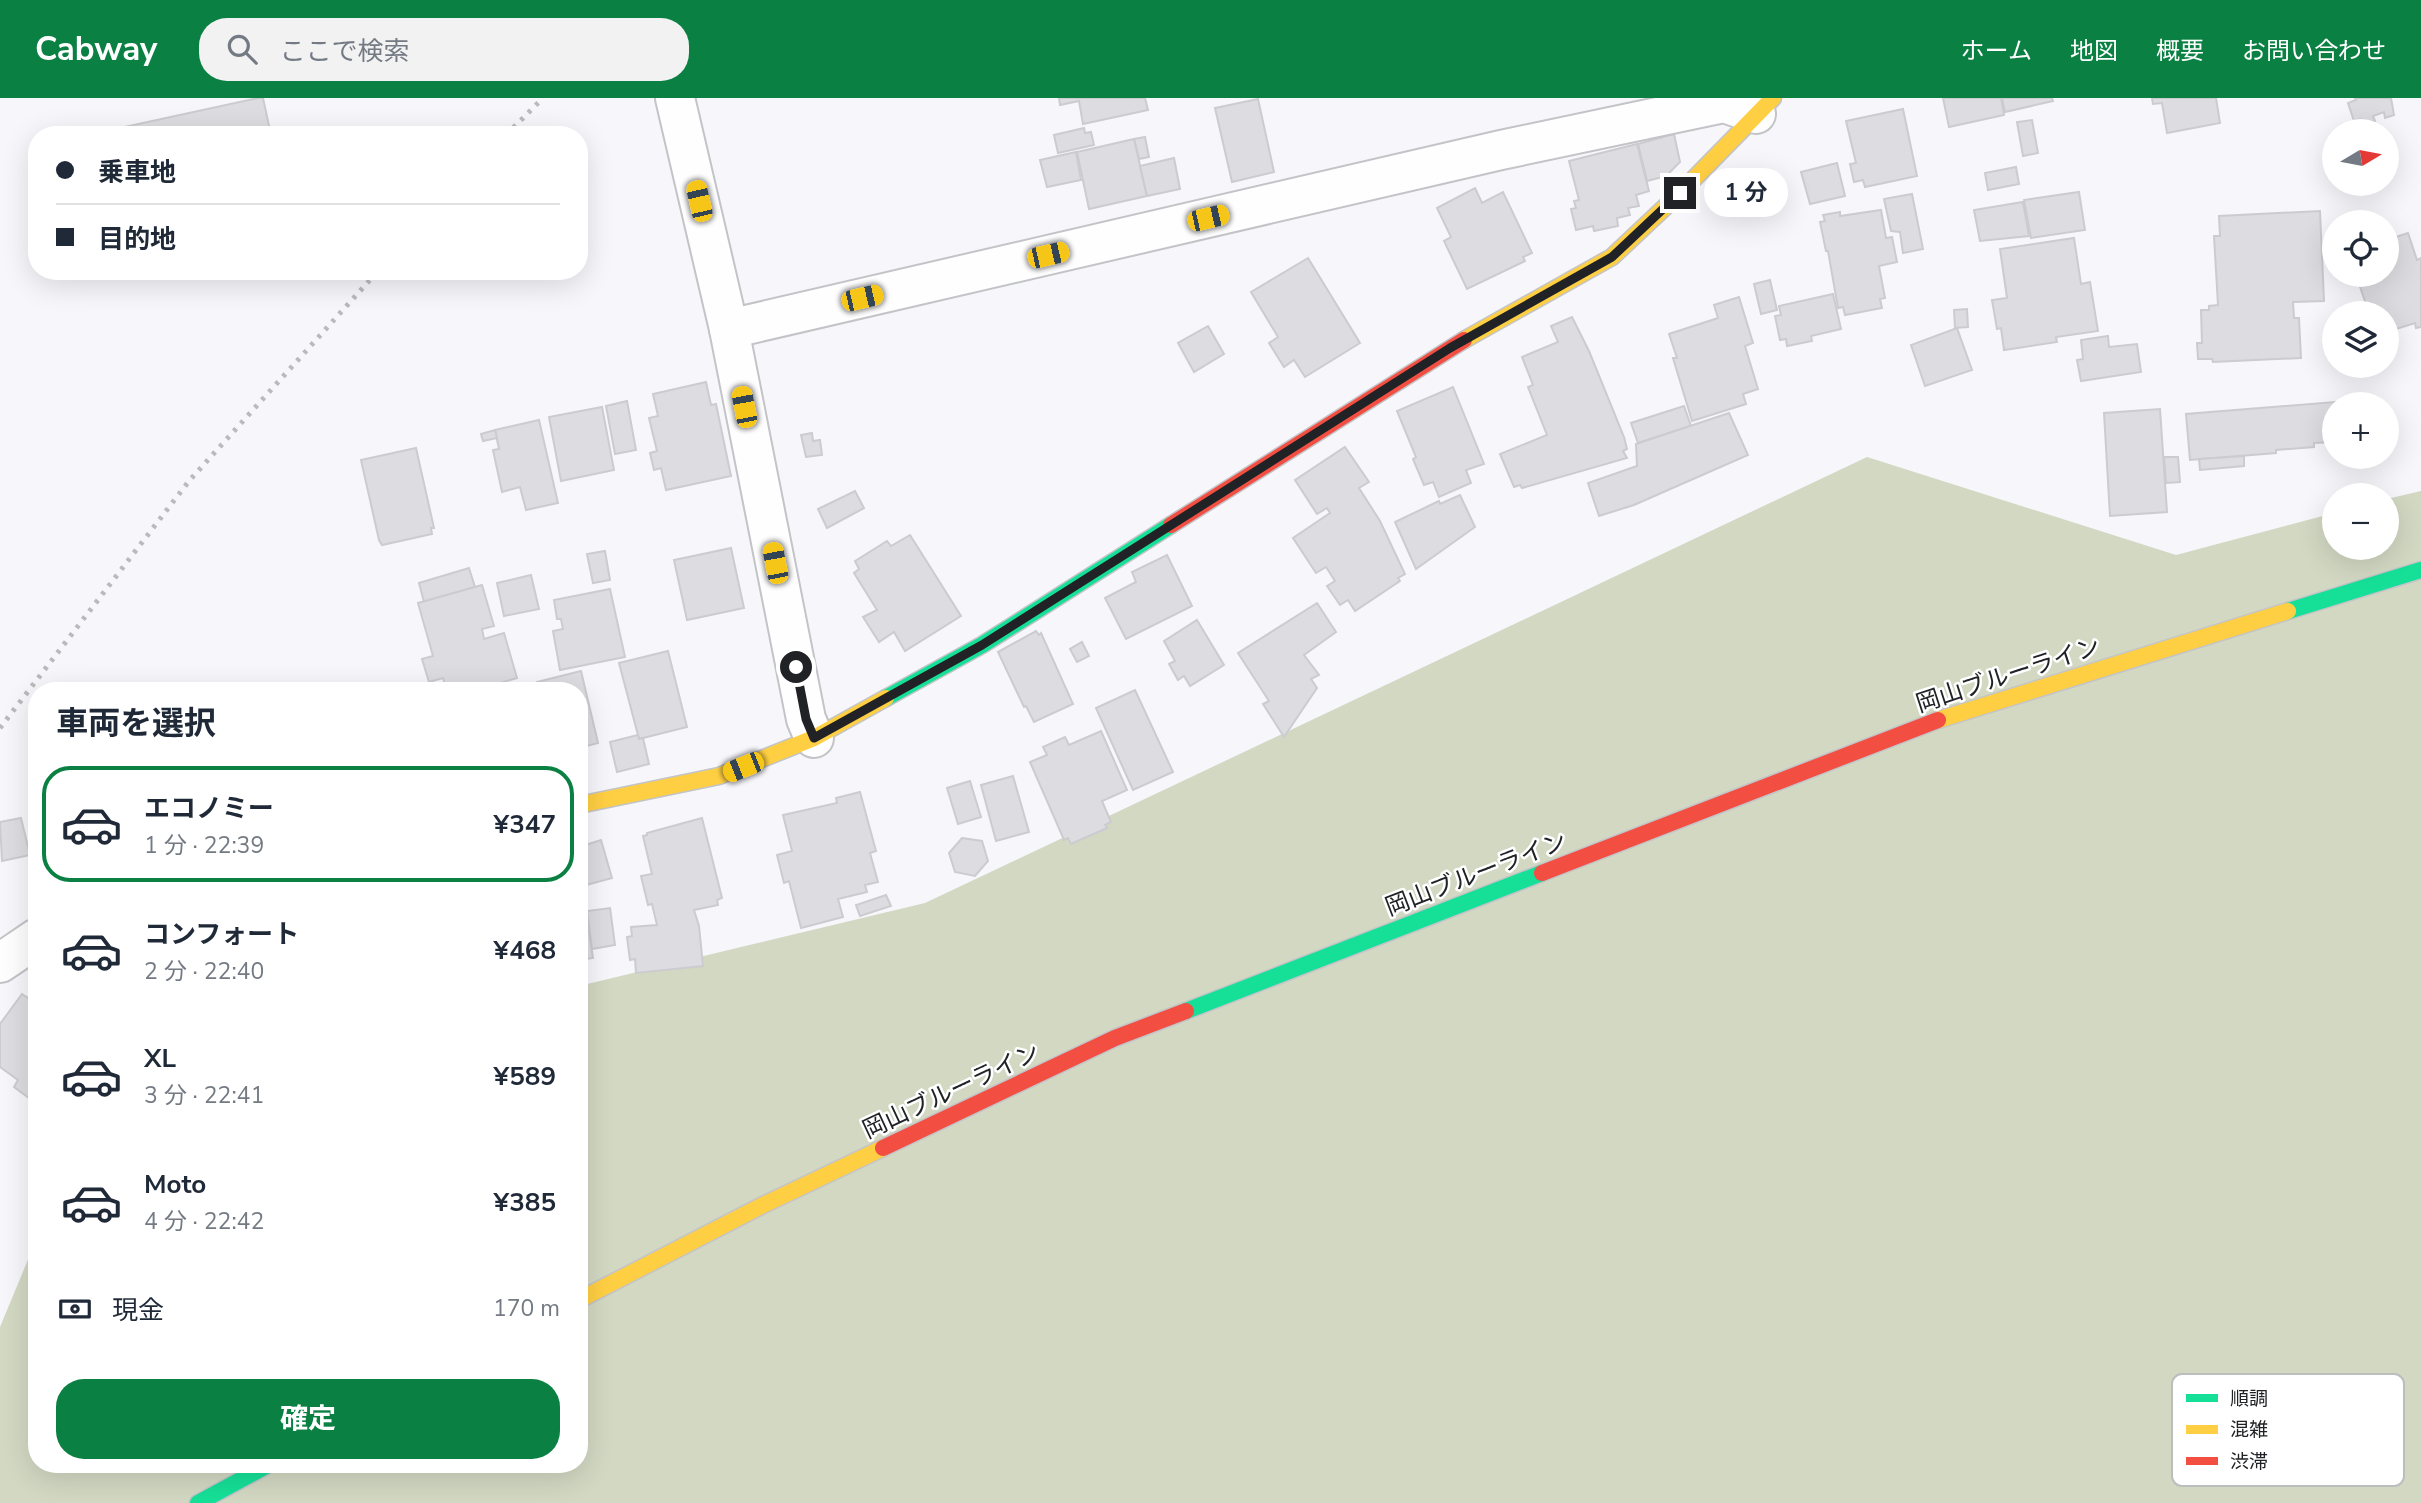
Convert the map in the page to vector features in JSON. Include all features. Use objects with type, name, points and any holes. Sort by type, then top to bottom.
[{"type":"main road","points":[[588,803],[719,776],[814,738],[982,645],[1450,348],[1612,257],[1680,193],[1764,106]]},
{"type":"main road","name":"岡山ブルーライン","points":[[588,1295],[761,1206],[1115,1038],[1933,722],[2421,570]]},
{"type":"main road","points":[[198,1503],[253,1473]]},
{"type":"street","points":[[675,98],[729,329],[806,719],[814,738]]},
{"type":"street","points":[[729,329],[1501,150],[1724,103],[1764,106]]},
{"type":"street","points":[[0,963],[28,944]]},
{"type":"green space","points":[[1867,457],[2176,555],[2322,516],[2322,560],[2399,560],[2399,496],[2421,491],[2421,1503],[0,1503],[0,1327],[28,1260],[28,1473],[588,1473],[588,984],[925,903]]},
{"type":"building","points":[[263,98],[269,126],[129,126]]},
{"type":"building","points":[[1059,98],[1145,98],[1148,110],[1083,124],[1079,101],[1060,105]]},
{"type":"building","points":[[1943,98],[2001,98],[2004,115],[1949,127]]},
{"type":"building","points":[[2002,98],[2052,98],[2053,101],[2005,112]]},
{"type":"building","points":[[2152,98],[2216,98],[2220,123],[2167,133],[2162,103],[2153,104]]},
{"type":"building","points":[[2355,98],[2391,98],[2394,115],[2385,118],[2384,112],[2373,116],[2374,119],[2353,119],[2348,103],[2356,100]]},
{"type":"building","points":[[1258,99],[1274,172],[1232,182],[1215,108]]},
{"type":"building","points":[[1903,109],[1917,176],[1865,187],[1863,180],[1854,182],[1850,164],[1856,163],[1846,121]]},
{"type":"building","points":[[2032,120],[2038,153],[2023,156],[2017,122]]},
{"type":"building","points":[[1084,128],[1085,133],[1091,132],[1094,145],[1058,153],[1054,135]]},
{"type":"building","points":[[1674,134],[1680,162],[1666,176],[1647,181],[1638,144]]},
{"type":"building","points":[[1145,137],[1149,157],[1139,159],[1134,139]]},
{"type":"building","points":[[1134,139],[1147,196],[1089,209],[1077,152]]},
{"type":"building","points":[[1637,144],[1649,191],[1636,195],[1639,206],[1628,208],[1630,215],[1617,218],[1618,226],[1594,231],[1593,226],[1576,230],[1571,209],[1576,208],[1574,201],[1579,200],[1569,161]]},
{"type":"building","points":[[1076,152],[1081,180],[1047,187],[1040,160]]},
{"type":"building","points":[[1174,158],[1180,189],[1147,196],[1140,166]]},
{"type":"building","points":[[1837,163],[1845,196],[1810,204],[1801,172]]},
{"type":"building","points":[[2016,167],[2019,184],[1988,190],[1985,173]]},
{"type":"building","points":[[1475,188],[1482,203],[1503,192],[1532,253],[1523,257],[1525,261],[1467,289],[1444,241],[1451,237],[1437,208]]},
{"type":"building","points":[[2079,192],[2085,230],[2031,238],[2024,200]]},
{"type":"building","points":[[1912,194],[1923,249],[1903,253],[1900,232],[1891,231],[1884,199]]},
{"type":"building","points":[[2023,202],[2029,236],[1980,241],[1974,210]]},
{"type":"building","points":[[1881,210],[1886,238],[1892,237],[1897,262],[1879,266],[1885,298],[1880,299],[1882,308],[1845,315],[1843,307],[1838,308],[1820,222],[1825,221],[1823,215],[1840,212],[1840,216]]},
{"type":"building","points":[[2320,211],[2324,301],[2293,302],[2294,318],[2299,318],[2301,358],[2213,362],[2212,359],[2198,359],[2197,343],[2202,343],[2201,310],[2209,310],[2209,306],[2218,305],[2214,236],[2220,236],[2219,216]]},
{"type":"building","points":[[2408,233],[2417,260],[2421,258],[2421,327],[2416,328],[2415,323],[2399,328],[2399,301],[2365,301],[2360,287],[2399,287],[2399,236]]},
{"type":"building","points":[[2074,238],[2081,284],[2090,282],[2098,331],[2056,337],[2057,342],[2004,350],[2001,328],[1997,329],[1992,300],[2007,298],[2000,249]]},
{"type":"building","points":[[1308,258],[1360,343],[1305,377],[1294,360],[1284,367],[1269,343],[1278,337],[1251,292]]},
{"type":"building","points":[[1770,280],[1777,310],[1761,314],[1754,284]]},
{"type":"building","points":[[1833,294],[1841,329],[1811,336],[1812,341],[1787,346],[1786,339],[1780,340],[1775,316],[1781,315],[1779,306]]},
{"type":"building","points":[[1739,297],[1753,343],[1745,346],[1758,389],[1743,394],[1746,404],[1692,421],[1673,358],[1677,358],[1669,334],[1718,318],[1714,305]]},
{"type":"building","points":[[1967,309],[1968,327],[1955,328],[1954,310]]},
{"type":"building","points":[[1572,317],[1624,437],[1627,449],[1623,451],[1627,458],[1522,488],[1520,485],[1514,487],[1500,454],[1547,435],[1528,387],[1533,385],[1522,357],[1558,342],[1551,326]]},
{"type":"building","points":[[1208,326],[1224,354],[1194,372],[1178,343]]},
{"type":"building","points":[[1957,328],[1972,370],[1925,386],[1911,345]]},
{"type":"building","points":[[2108,336],[2109,347],[2137,344],[2141,372],[2081,381],[2077,360],[2083,359],[2081,340]]},
{"type":"building","points":[[706,382],[711,405],[716,404],[731,476],[666,490],[661,468],[654,470],[650,453],[657,451],[649,418],[658,416],[653,394]]},
{"type":"building","points":[[1453,387],[1484,464],[1466,470],[1471,483],[1439,497],[1433,482],[1424,485],[1397,411]]},
{"type":"building","points":[[627,401],[636,450],[615,454],[606,406]]},
{"type":"building","points":[[2322,403],[2322,443],[2314,443],[2314,447],[2276,450],[2276,453],[2190,460],[2186,414]]},
{"type":"building","points":[[1684,406],[1691,426],[1638,443],[1631,423]]},
{"type":"building","points":[[602,407],[614,470],[561,481],[549,417]]},
{"type":"building","points":[[2160,409],[2167,512],[2110,516],[2104,413]]},
{"type":"building","points":[[1729,413],[1748,455],[1634,505],[1599,516],[1588,483],[1637,466],[1636,444]]},
{"type":"building","points":[[539,420],[558,503],[526,510],[520,487],[502,492],[493,450],[499,449],[495,430]]},
{"type":"building","points":[[495,430],[497,438],[483,441],[481,434]]},
{"type":"building","points":[[812,433],[813,441],[820,440],[822,455],[806,457],[801,435]]},
{"type":"building","points":[[1345,447],[1369,482],[1359,488],[1380,521],[1405,574],[1398,578],[1400,581],[1355,611],[1348,600],[1340,605],[1327,586],[1335,581],[1326,567],[1316,573],[1293,538],[1330,513],[1327,508],[1317,514],[1295,480]]},
{"type":"building","points":[[416,448],[434,528],[431,528],[432,534],[382,545],[361,460]]},
{"type":"building","points":[[2244,456],[2244,466],[2200,470],[2199,459]]},
{"type":"building","points":[[2164,457],[2178,457],[2180,482],[2166,483]]},
{"type":"building","points":[[855,491],[864,508],[827,528],[818,509]]},
{"type":"building","points":[[1460,495],[1475,527],[1416,569],[1395,522],[1439,501],[1440,504]]},
{"type":"building","points":[[910,535],[961,616],[905,651],[894,632],[879,642],[863,617],[877,610],[854,573],[859,569],[855,561],[887,541],[891,546]]},
{"type":"building","points":[[731,548],[744,608],[687,620],[674,560]]},
{"type":"building","points":[[605,551],[610,580],[593,583],[587,554]]},
{"type":"building","points":[[1167,555],[1192,606],[1126,639],[1105,598],[1136,582],[1132,572]]},
{"type":"building","points":[[469,568],[475,587],[424,602],[419,583]]},
{"type":"building","points":[[531,575],[539,609],[504,616],[497,583]]},
{"type":"building","points":[[482,585],[494,626],[482,629],[484,639],[504,633],[517,678],[503,682],[444,682],[443,678],[429,682],[422,659],[433,656],[418,603]]},
{"type":"building","points":[[610,589],[625,657],[560,670],[553,631],[563,629],[561,619],[557,619],[554,600]]},
{"type":"building","points":[[1317,603],[1336,632],[1304,655],[1319,675],[1311,679],[1317,688],[1284,737],[1263,704],[1269,701],[1238,653]]},
{"type":"building","points":[[1197,620],[1224,665],[1190,686],[1184,676],[1178,680],[1169,664],[1175,661],[1164,641]]},
{"type":"building","points":[[1036,631],[1039,635],[1041,633],[1073,704],[1034,722],[998,652]]},
{"type":"building","points":[[1082,642],[1089,656],[1077,662],[1070,649]]},
{"type":"building","points":[[668,651],[687,727],[639,739],[619,663]]},
{"type":"building","points":[[581,671],[584,682],[537,682]]},
{"type":"building","points":[[1135,690],[1173,772],[1133,790],[1096,708]]},
{"type":"building","points":[[588,701],[598,743],[588,746]]},
{"type":"building","points":[[1101,731],[1127,790],[1102,801],[1111,822],[1105,825],[1107,828],[1071,844],[1068,838],[1064,840],[1030,762],[1047,755],[1043,747],[1065,737],[1069,745]]},
{"type":"building","points":[[638,735],[639,739],[643,738],[649,764],[617,772],[610,742]]},
{"type":"building","points":[[1013,776],[1029,832],[996,841],[981,785]]},
{"type":"building","points":[[970,781],[981,817],[958,824],[947,788]]},
{"type":"building","points":[[860,792],[876,851],[870,853],[878,882],[865,885],[867,892],[838,899],[843,917],[801,928],[789,881],[784,883],[777,855],[792,851],[783,815],[837,803],[836,798]]},
{"type":"building","points":[[21,818],[28,855],[2,861],[0,822]]},
{"type":"building","points":[[702,818],[722,898],[717,900],[718,905],[694,910],[699,926],[703,966],[636,973],[635,959],[630,960],[627,937],[632,936],[631,927],[657,925],[652,904],[648,905],[641,876],[652,874],[643,836]]},
{"type":"building","points":[[962,838],[982,841],[988,861],[975,876],[955,872],[949,853]]},
{"type":"building","points":[[601,840],[612,878],[588,885],[588,844]]},
{"type":"building","points":[[886,895],[891,906],[860,916],[856,905]]},
{"type":"building","points":[[610,908],[615,945],[592,949],[588,911]]},
{"type":"building","points":[[588,925],[593,958],[588,959]]},
{"type":"building","points":[[22,994],[28,998],[28,1097],[14,1087],[18,1080],[0,1067],[0,1024]]},
{"type":"railway","points":[[515,126],[543,98]]},
{"type":"railway","points":[[35,682],[189,481],[370,280]]},
{"type":"railway","points":[[0,728],[28,691]]},
{"type":"traffic: fast","points":[[886,698],[982,645],[1171,525]]},
{"type":"traffic: fast","points":[[2288,611],[2421,570]]},
{"type":"traffic: fast","points":[[1186,1011],[1542,873]]},
{"type":"traffic: fast","points":[[198,1503],[253,1473]]},
{"type":"traffic: slow","points":[[1464,340],[1612,257],[1680,193],[1773,98]]},
{"type":"traffic: slow","points":[[1938,720],[2288,611]]},
{"type":"traffic: slow","points":[[588,803],[719,776],[814,738],[886,698]]},
{"type":"traffic: slow","points":[[588,1295],[761,1206],[883,1148]]},
{"type":"traffic: jam","points":[[1171,525],[1464,340]]},
{"type":"traffic: jam","points":[[1542,873],[1938,720]]},
{"type":"traffic: jam","points":[[883,1148],[1115,1038],[1186,1011]]},
{"type":"route","points":[[796,667],[806,719],[814,738],[982,645],[1450,348],[1612,257],[1680,193]]}]
